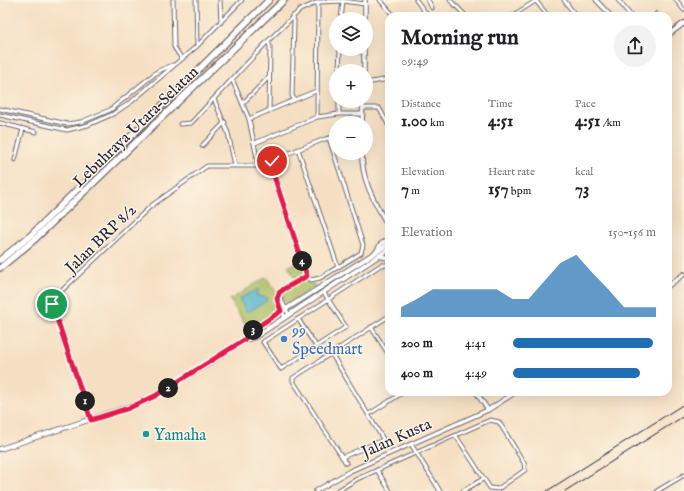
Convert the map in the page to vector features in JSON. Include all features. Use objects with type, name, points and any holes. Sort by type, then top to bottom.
[{"type":"highway","name":"Lebuhraya Utara–Selatan","points":[[0,260],[30,236],[269,0]]},
{"type":"highway","name":"Lebuhraya Utara–Selatan","points":[[0,268],[34,240],[284,0]]},
{"type":"main road","points":[[672,30],[683,24]]},
{"type":"main road","points":[[0,449],[146,401],[244,340],[255,337],[359,270],[378,254],[381,244],[385,243]]},
{"type":"main road","points":[[244,340],[251,331],[352,266],[385,251]]},
{"type":"main road","points":[[378,254],[385,257]]},
{"type":"main road","points":[[352,266],[352,269],[359,270]]},
{"type":"street","points":[[173,0],[174,47],[182,59]]},
{"type":"street","points":[[196,0],[197,46]]},
{"type":"street","points":[[220,0],[221,22]]},
{"type":"street","points":[[0,115],[67,130],[80,128],[113,114],[131,102],[197,46],[242,0]]},
{"type":"street","points":[[380,0],[390,12]]},
{"type":"street","points":[[416,0],[425,12]]},
{"type":"street","points":[[428,0],[432,8]]},
{"type":"street","points":[[450,0],[462,12]]},
{"type":"street","points":[[564,0],[573,12]]},
{"type":"street","points":[[596,0],[606,12]]},
{"type":"street","points":[[618,0],[628,12]]},
{"type":"street","points":[[676,0],[684,10]]},
{"type":"street","points":[[342,12],[343,1]]},
{"type":"street","points":[[518,12],[534,1],[544,12]]},
{"type":"street","points":[[180,124],[192,123],[268,41],[292,16],[300,10],[318,2],[365,2]]},
{"type":"street","points":[[317,117],[316,91],[318,2]]},
{"type":"street","points":[[292,16],[294,21],[292,95],[294,100]]},
{"type":"street","points":[[683,24],[684,29]]},
{"type":"street","points":[[268,41],[270,47],[269,111]]},
{"type":"street","points":[[0,109],[62,123],[81,122],[110,110],[158,71],[168,65],[174,65]]},
{"type":"street","points":[[243,103],[269,77]]},
{"type":"street","points":[[214,99],[225,122],[235,165],[256,166],[259,160],[249,119],[232,79]]},
{"type":"street","points":[[373,82],[385,80]]},
{"type":"street","points":[[249,119],[316,91]]},
{"type":"street","points":[[339,108],[339,114]]},
{"type":"street","points":[[255,143],[317,117],[339,114],[363,114],[363,108]]},
{"type":"street","points":[[373,108],[379,108],[385,119]]},
{"type":"street","points":[[202,146],[225,122]]},
{"type":"street","points":[[0,123],[36,132]]},
{"type":"street","points":[[15,160],[23,129]]},
{"type":"street","points":[[329,138],[274,159],[271,167],[309,279],[314,280],[361,253],[363,245],[336,160]]},
{"type":"street","points":[[298,150],[338,267]]},
{"type":"street","points":[[362,160],[365,180],[372,197],[385,221]]},
{"type":"street","name":"Jalan BRP 8/2","points":[[91,420],[52,304],[54,298],[151,206],[210,164],[235,165]]},
{"type":"street","points":[[324,293],[328,299],[346,327],[281,369],[263,342],[328,299],[381,265],[385,265]]},
{"type":"street","points":[[672,283],[684,274]]},
{"type":"street","points":[[287,316],[277,299],[279,293],[307,276]]},
{"type":"street","points":[[346,463],[293,382],[293,378],[385,318]]},
{"type":"street","points":[[298,319],[316,346]]},
{"type":"street","points":[[371,327],[385,349]]},
{"type":"street","points":[[331,352],[370,414],[382,438],[382,441],[342,457]]},
{"type":"street","points":[[370,414],[398,396]]},
{"type":"street","points":[[479,396],[488,410]]},
{"type":"street","name":"Jalan Kusta","points":[[316,491],[350,471],[488,410],[510,396]]},
{"type":"street","points":[[339,491],[377,470],[490,420],[499,422],[525,468],[522,474],[498,489],[493,490],[483,479],[456,436]]},
{"type":"street","points":[[411,444],[440,491]]},
{"type":"street","points":[[377,470],[390,491]]},
{"type":"street","points":[[657,491],[684,475]]},
{"type":"street","points":[[463,491],[483,479]]},
{"type":"green space","points":[[301,260],[304,269],[303,274],[295,278],[288,266]]},
{"type":"green space","points":[[266,277],[276,292],[276,311],[248,329],[230,300]]},
{"type":"green space","points":[[301,281],[308,281],[316,286],[288,303],[285,302],[283,292]]},
{"type":"water","points":[[258,289],[257,296],[267,297],[266,302],[246,312],[239,299]]},
{"type":"railway","points":[[547,491],[684,404]]},
{"type":"railway","points":[[565,491],[684,416]]},
{"type":"place","name":"99 Speedmart","points":[[284,339]]},
{"type":"place","name":"Yamaha","points":[[146,434]]},
{"type":"route","points":[[52,304],[52,310],[91,420],[146,401],[208,364],[244,340],[251,331],[281,311],[277,299],[279,293],[298,280],[307,276],[271,167],[272,161]]}]
